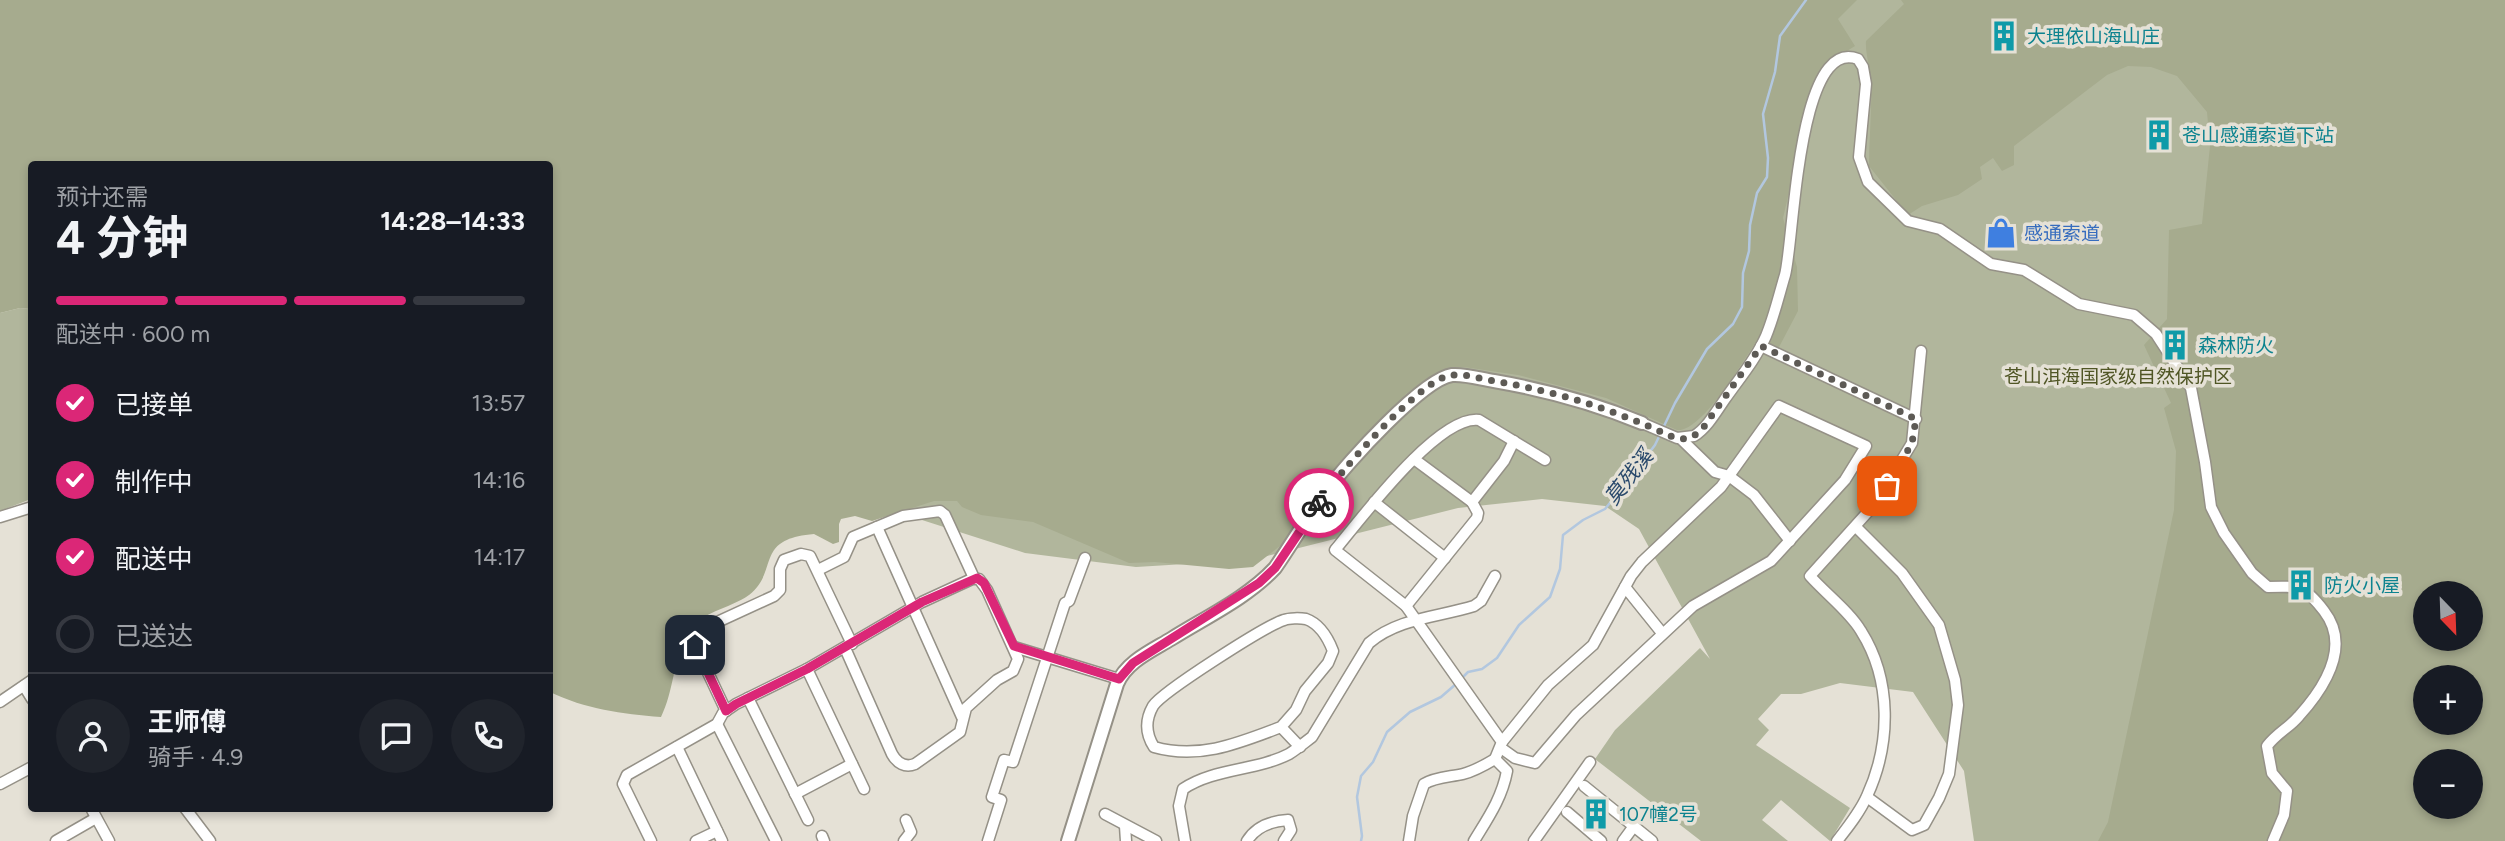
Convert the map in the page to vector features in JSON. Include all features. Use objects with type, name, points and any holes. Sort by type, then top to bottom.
[{"type":"street","points":[[1679,439],[1694,436],[1703,428],[1761,346],[1786,272],[1797,166],[1817,91],[1821,79],[1831,65],[1842,58],[1853,57],[1861,62],[1865,74],[1859,157],[1868,182],[1908,221],[1940,229],[1991,264],[2024,270],[2079,304],[2134,315],[2156,334],[2191,388],[2211,507],[2224,533],[2252,573],[2268,587],[2289,586],[2309,592],[2333,622],[2337,645],[2329,675],[2298,718],[2278,732],[2267,746],[2272,773],[2287,791],[2284,814],[2273,841]]},
{"type":"street","points":[[1761,346],[1916,419]]},
{"type":"street","points":[[1838,841],[1867,797],[1883,741],[1885,695],[1877,659],[1860,628],[1810,576],[1875,504],[1912,443],[1921,351]]},
{"type":"street","points":[[1068,841],[1119,679],[1133,663],[1265,578],[1275,568],[1342,472],[1404,407],[1441,379],[1454,375],[1466,376],[1537,389],[1604,407],[1679,439],[1715,472],[1729,475],[1754,495],[1790,541]]},
{"type":"street","points":[[1409,841],[1413,816],[1424,784],[1430,780],[1465,774],[1495,759],[1502,745],[1553,679],[1593,645],[1642,562],[1721,487],[1779,406],[1866,446],[1845,480],[1771,561],[1693,606],[1576,715],[1535,763],[1515,758],[1502,745],[1406,606],[1335,550],[1374,502],[1434,438],[1470,420],[1479,420],[1545,460]]},
{"type":"street","points":[[1472,502],[1504,461],[1514,441]]},
{"type":"street","points":[[1406,606],[1477,518],[1478,513],[1472,502],[1414,460]]},
{"type":"street","points":[[1374,502],[1445,558]]},
{"type":"street","points":[[0,517],[28,508]]},
{"type":"street","points":[[818,569],[844,557],[851,538],[911,514],[942,512],[974,578]]},
{"type":"street","points":[[877,527],[962,718]]},
{"type":"street","points":[[1856,527],[1902,573],[1940,625],[1955,680],[1958,705],[1949,774],[1940,799],[1924,825],[1912,830],[1867,797]]},
{"type":"street","points":[[651,841],[623,784],[627,775],[717,724],[726,711],[848,646],[911,607],[974,578],[979,579],[984,583],[1018,657],[1016,668],[997,680],[966,708],[960,732],[915,764],[901,764],[892,754],[848,646],[818,569],[807,554],[799,554],[784,560],[780,569],[780,587],[774,596],[700,630],[697,634],[695,645],[726,711]]},
{"type":"street","points":[[988,841],[1001,800],[992,797],[1004,760],[1013,762],[1065,603],[1069,600],[1085,558]]},
{"type":"street","points":[[1185,841],[1179,806],[1183,789],[1202,780],[1276,759],[1300,747],[1312,737],[1369,643],[1387,631],[1415,620],[1474,606],[1495,576]]},
{"type":"street","points":[[1625,587],[1662,633]]},
{"type":"street","points":[[1286,619],[1306,619],[1326,634],[1333,651],[1328,663],[1305,691],[1296,710],[1281,727],[1252,738],[1189,754],[1154,747],[1147,737],[1147,721],[1154,704],[1163,697],[1244,642],[1286,619]]},
{"type":"street","points":[[1014,646],[1119,679]]},
{"type":"street","points":[[807,669],[864,789]]},
{"type":"street","points":[[0,702],[28,683]]},
{"type":"street","points":[[748,698],[808,820]]},
{"type":"street","points":[[717,724],[776,841]]},
{"type":"street","points":[[1281,727],[1300,747]]},
{"type":"street","points":[[677,747],[720,836],[696,841]]},
{"type":"street","points":[[1474,841],[1497,804],[1507,771],[1515,758]]},
{"type":"street","points":[[1495,759],[1507,771]]},
{"type":"street","points":[[1534,841],[1590,762]]},
{"type":"street","points":[[795,794],[852,764]]},
{"type":"street","points":[[0,785],[28,769]]},
{"type":"street","points":[[1584,786],[1653,841]]},
{"type":"street","points":[[188,812],[210,841]]},
{"type":"street","points":[[1567,812],[1601,841]]},
{"type":"street","points":[[56,841],[93,813],[109,841]]},
{"type":"street","points":[[1105,814],[1156,841]]},
{"type":"street","points":[[904,841],[911,832],[906,820]]},
{"type":"street","points":[[1247,841],[1251,834],[1272,821],[1288,820],[1291,830],[1284,841]]},
{"type":"street","points":[[1125,826],[1126,841]]},
{"type":"street","points":[[1623,841],[1634,826]]},
{"type":"green space","name":"苍山洱海国家级自然保护区","points":[[0,0],[2505,0],[2505,841],[1974,841],[1964,771],[1913,692],[1840,683],[1801,694],[1781,694],[1758,719],[1769,730],[1756,745],[1850,808],[1830,841],[1781,800],[1762,820],[1788,841],[1701,841],[1595,759],[1615,730],[1700,648],[1710,659],[1639,529],[1605,506],[1542,499],[1458,508],[1251,560],[1136,567],[1025,553],[922,520],[835,488],[553,167],[553,161],[540,161]]},
{"type":"green space","points":[[0,0],[1857,0],[1838,19],[1855,46],[1824,65],[1816,78],[1783,218],[1797,267],[1798,311],[1778,349],[1758,339],[1722,393],[1698,420],[1687,428],[1677,430],[1606,398],[1518,375],[1464,367],[1448,368],[1429,377],[1406,394],[1313,498],[1285,542],[1253,567],[1229,569],[1155,562],[1129,563],[1033,522],[981,515],[962,507],[957,501],[934,501],[872,521],[855,516],[841,519],[839,542],[833,544],[814,534],[782,542],[770,557],[758,586],[749,595],[707,615],[693,627],[682,645],[661,717],[604,710],[553,693],[553,161],[28,161],[28,309],[0,313]]},
{"type":"green space","points":[[1901,0],[2505,0],[2505,841],[2098,841],[2108,822],[2174,510],[2176,451],[2164,408],[2171,403],[2144,345],[2167,319],[2169,230],[2202,224],[2210,146],[2207,112],[2177,76],[2151,67],[2128,66],[2107,75],[2014,146],[2014,165],[2002,171],[1993,158],[1980,167],[1982,179],[1958,195],[1922,206],[1908,215],[1869,166],[1871,84],[1866,41],[1904,4]]},
{"type":"green space","points":[[28,309],[28,500],[0,511],[0,313]]},
{"type":"waterway","name":"莫残溪","points":[[1461,679],[1468,672],[1482,669],[1497,658],[1519,625],[1550,597],[1560,569],[1563,535],[1583,520],[1605,509],[1630,478],[1655,445],[1675,403],[1707,349],[1733,324],[1742,307],[1743,273],[1749,251],[1750,225],[1757,193],[1767,177],[1768,158],[1763,114],[1775,72],[1780,36],[1806,0]]},
{"type":"waterway","name":"莫残溪","points":[[1361,841],[1357,797],[1361,776],[1373,762],[1387,732],[1410,712],[1441,697],[1456,684]]},
{"type":"way so far","points":[[1319,503],[1342,472],[1404,407],[1426,388],[1447,376],[1466,376],[1574,398],[1604,407],[1677,439],[1699,433],[1761,346],[1916,419],[1912,443],[1887,486]]},
{"type":"place","name":"大理依山海山庄","points":[[2004,36]]},
{"type":"place","name":"苍山感通索道下站","points":[[2159,135]]},
{"type":"place","name":"感通索道","points":[[2001,233]]},
{"type":"place","name":"森林防火","points":[[2175,345]]},
{"type":"place","name":"防火小屋","points":[[2301,585]]},
{"type":"place","name":"107幢2号","points":[[1596,814]]},
{"type":"route","points":[[695,645],[726,711],[852,644],[922,602],[977,578],[984,583],[1014,646],[1119,679],[1124,671],[1147,653],[1259,583],[1275,568],[1319,503]]}]
